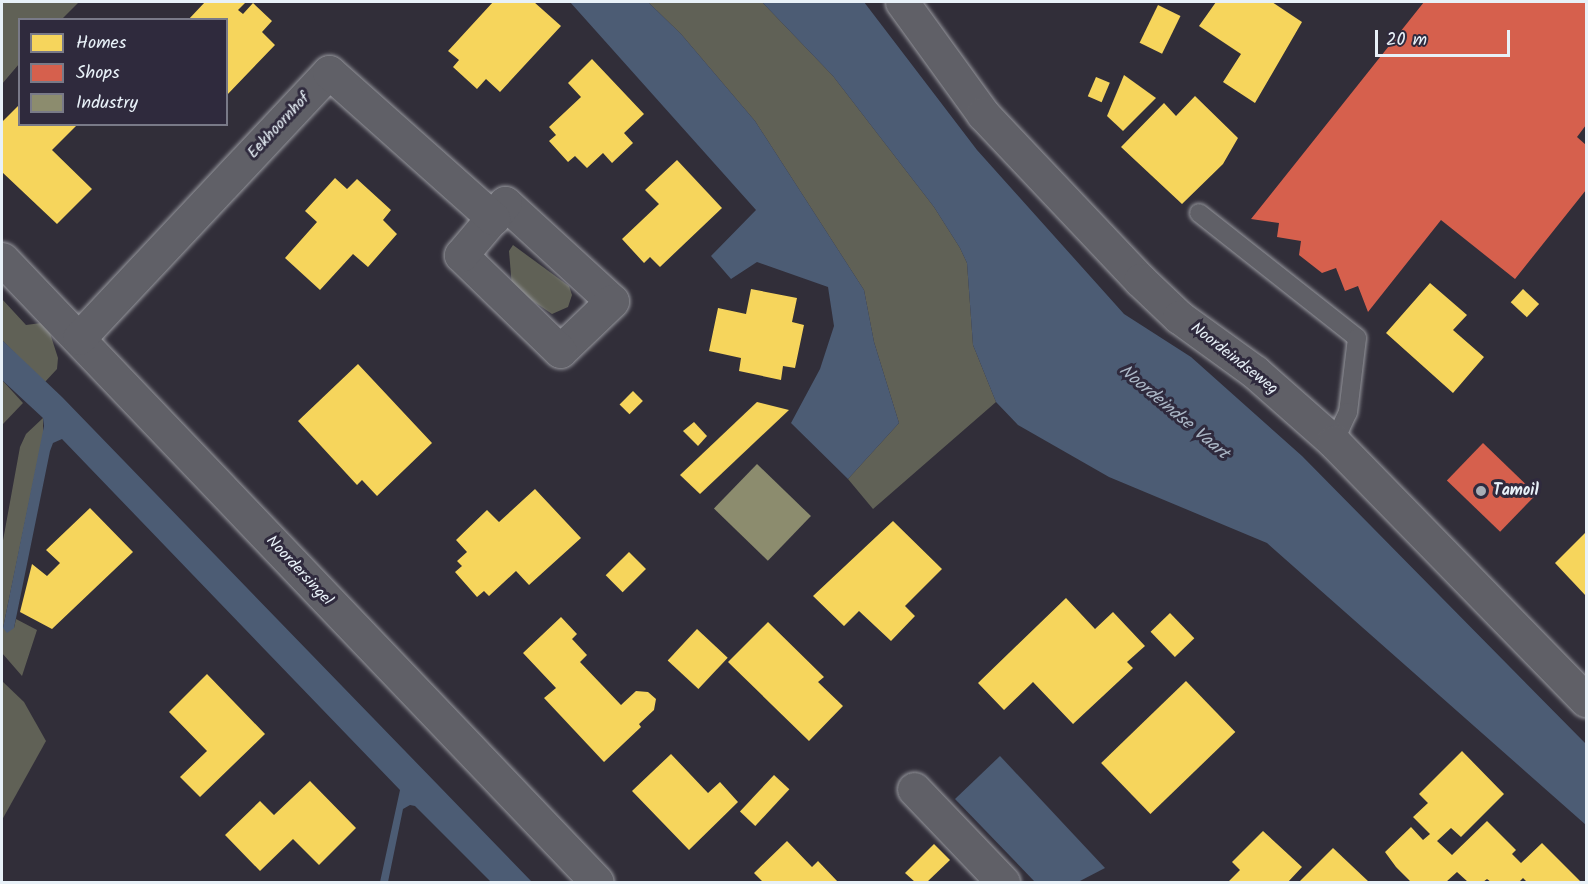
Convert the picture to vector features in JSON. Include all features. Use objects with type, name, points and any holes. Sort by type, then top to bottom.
[{"type":"street","name":"Noordeindseweg","points":[[902,2],[983,114],[1140,280],[1179,317],[1255,372],[1334,442],[1587,700]]},
{"type":"street","name":"Eekhoornhof","points":[[79,338],[329,72],[493,218]]},
{"type":"street","points":[[505,203],[612,301],[560,351],[461,255],[493,218],[505,203]]},
{"type":"street","name":"Noordersingel","points":[[2,259],[79,338],[381,661],[597,882]]},
{"type":"street","points":[[915,789],[1003,882]]},
{"type":"lane","points":[[1199,213],[1357,338],[1348,412],[1334,442]]},
{"type":"shaded area","points":[[2,2],[79,2],[63,18],[18,18],[18,65],[2,84]]},
{"type":"shaded area","points":[[648,2],[762,2],[833,76],[934,207],[967,263],[973,345],[996,402],[873,509],[848,479],[899,423],[874,342],[864,290],[755,121],[681,34]]},
{"type":"shaded area","points":[[513,245],[569,286],[572,295],[568,307],[552,314],[512,287],[509,251]]},
{"type":"shaded area","points":[[2,299],[26,325],[41,323],[49,330],[58,358],[57,369],[44,383],[2,340]]},
{"type":"shaded area","points":[[2,380],[23,403],[2,425]]},
{"type":"shaded area","points":[[43,418],[43,435],[3,628],[14,628],[16,619],[37,630],[22,676],[2,653],[2,546],[20,447],[26,434]]},
{"type":"shaded area","points":[[2,681],[24,702],[46,741],[2,820]]},
{"type":"water","points":[[570,2],[648,2],[681,34],[755,121],[864,290],[874,342],[899,423],[848,479],[791,423],[820,369],[834,326],[828,287],[757,262],[731,279],[711,256],[756,210]]},
{"type":"water","name":"Noordeindse Vaart","points":[[762,2],[864,2],[977,150],[1124,314],[1191,357],[1302,456],[1586,744],[1586,825],[1267,543],[1109,477],[1018,425],[996,402],[973,345],[967,263],[960,248],[934,207],[833,76]]},
{"type":"water","points":[[2,340],[62,397],[532,882],[491,882],[415,806],[410,805],[403,809],[388,882],[380,882],[400,790],[62,439],[53,443],[50,451],[14,628],[7,633],[3,628],[44,426],[43,418],[2,380]]},
{"type":"water","points":[[1000,756],[1105,868],[1078,882],[1035,882],[955,799]]},
{"type":"building: Homes","points":[[205,2],[246,2],[238,10],[243,14],[253,3],[272,21],[262,32],[275,45],[228,94],[228,18],[190,18]]},
{"type":"building: Homes","points":[[493,2],[534,2],[561,26],[500,92],[486,79],[477,89],[453,67],[459,60],[448,51]]},
{"type":"building: Homes","points":[[1216,2],[1272,2],[1302,22],[1255,103],[1223,82],[1241,54],[1199,26]]},
{"type":"building: Homes","points":[[1158,5],[1180,16],[1162,54],[1140,43]]},
{"type":"building: Homes","points":[[592,59],[644,114],[624,133],[633,143],[612,163],[603,153],[587,168],[575,156],[568,162],[549,141],[556,135],[549,127],[581,97],[568,83]]},
{"type":"building: Homes","points":[[1124,75],[1156,98],[1123,131],[1107,116]]},
{"type":"building: Homes","points":[[1096,77],[1110,83],[1102,102],[1088,96]]},
{"type":"building: Homes","points":[[1195,96],[1238,138],[1223,164],[1182,204],[1121,147],[1164,103],[1176,116]]},
{"type":"building: Homes","points":[[18,106],[18,126],[76,126],[52,150],[92,189],[57,224],[2,172],[2,122]]},
{"type":"building: Homes","points":[[677,160],[722,208],[660,267],[650,257],[644,263],[622,239],[659,204],[645,190]]},
{"type":"building: Homes","points":[[335,178],[347,189],[357,179],[391,210],[383,220],[397,234],[368,267],[353,254],[320,290],[285,258],[317,222],[305,211]]},
{"type":"building: Homes","points":[[1430,283],[1467,315],[1453,330],[1484,357],[1453,393],[1386,333]]},
{"type":"building: Homes","points":[[751,289],[797,298],[792,322],[804,325],[795,368],[783,366],[781,380],[739,371],[741,358],[709,351],[718,308],[746,314]]},
{"type":"building: Homes","points":[[1523,289],[1539,304],[1527,317],[1511,302]]},
{"type":"building: Homes","points":[[358,364],[432,443],[377,496],[362,480],[357,485],[298,421]]},
{"type":"building: Homes","points":[[633,391],[643,401],[629,414],[620,404]]},
{"type":"building: Homes","points":[[757,402],[789,410],[700,494],[680,475]]},
{"type":"building: Homes","points":[[694,422],[707,436],[698,446],[683,431]]},
{"type":"building: Homes","points":[[535,489],[581,538],[529,585],[516,571],[489,596],[484,591],[477,597],[455,572],[462,566],[457,561],[467,552],[456,540],[487,510],[499,522]]},
{"type":"building: Homes","points":[[90,508],[133,552],[52,629],[20,612],[32,564],[47,576],[60,563],[46,550]]},
{"type":"building: Homes","points":[[893,521],[942,569],[905,606],[915,616],[891,641],[859,611],[844,626],[813,596]]},
{"type":"building: Homes","points":[[1586,532],[1586,596],[1555,563]]},
{"type":"building: Homes","points":[[629,552],[646,569],[623,592],[606,575]]},
{"type":"building: Homes","points":[[1066,598],[1095,629],[1113,612],[1145,646],[1127,662],[1133,668],[1073,724],[1033,682],[1004,710],[978,683]]},
{"type":"building: Homes","points":[[1170,613],[1194,638],[1175,657],[1151,632]]},
{"type":"building: Homes","points":[[561,617],[577,634],[572,639],[587,655],[580,662],[621,705],[636,691],[648,692],[656,699],[654,710],[639,724],[641,727],[604,762],[544,698],[556,688],[523,653]]},
{"type":"building: Homes","points":[[768,622],[824,677],[818,682],[843,706],[809,741],[728,662]]},
{"type":"building: Homes","points":[[697,629],[728,658],[698,689],[668,660]]},
{"type":"building: Homes","points":[[207,674],[265,734],[200,797],[180,777],[207,751],[169,712]]},
{"type":"building: Homes","points":[[1186,681],[1235,732],[1150,814],[1101,763]]},
{"type":"building: Homes","points":[[1462,751],[1504,794],[1461,837],[1451,828],[1437,841],[1452,855],[1487,821],[1516,850],[1512,854],[1521,863],[1542,843],[1581,882],[1527,882],[1523,878],[1519,882],[1491,882],[1487,879],[1483,882],[1468,882],[1457,872],[1446,882],[1411,882],[1396,867],[1385,852],[1411,827],[1423,840],[1430,834],[1413,817],[1428,803],[1419,794]]},
{"type":"building: Homes","points":[[671,754],[708,793],[720,782],[738,802],[689,850],[632,791]]},
{"type":"building: Homes","points":[[774,775],[789,789],[755,826],[740,812]]},
{"type":"building: Homes","points":[[310,781],[356,828],[319,865],[293,839],[260,871],[225,835],[260,801],[274,815]]},
{"type":"building: Homes","points":[[1263,831],[1302,867],[1288,882],[1228,882],[1240,870],[1232,862]]},
{"type":"building: Homes","points":[[787,841],[812,867],[818,861],[838,882],[763,882],[754,873]]},
{"type":"building: Homes","points":[[934,844],[950,860],[927,882],[915,882],[905,873]]},
{"type":"building: Homes","points":[[1333,848],[1369,882],[1299,882]]},
{"type":"building: Shops","points":[[1424,2],[1586,2],[1586,125],[1577,137],[1586,145],[1586,190],[1515,279],[1441,220],[1368,312],[1358,286],[1345,291],[1336,268],[1322,273],[1299,255],[1301,241],[1277,237],[1279,223],[1251,219]]},
{"type":"building: Shops","points":[[1483,443],[1536,494],[1500,532],[1447,480]]},
{"type":"building: Industry","points":[[757,464],[811,516],[768,561],[714,509]]},
{"type":"place","name":"Tamoil","points":[[1481,491]]}]
